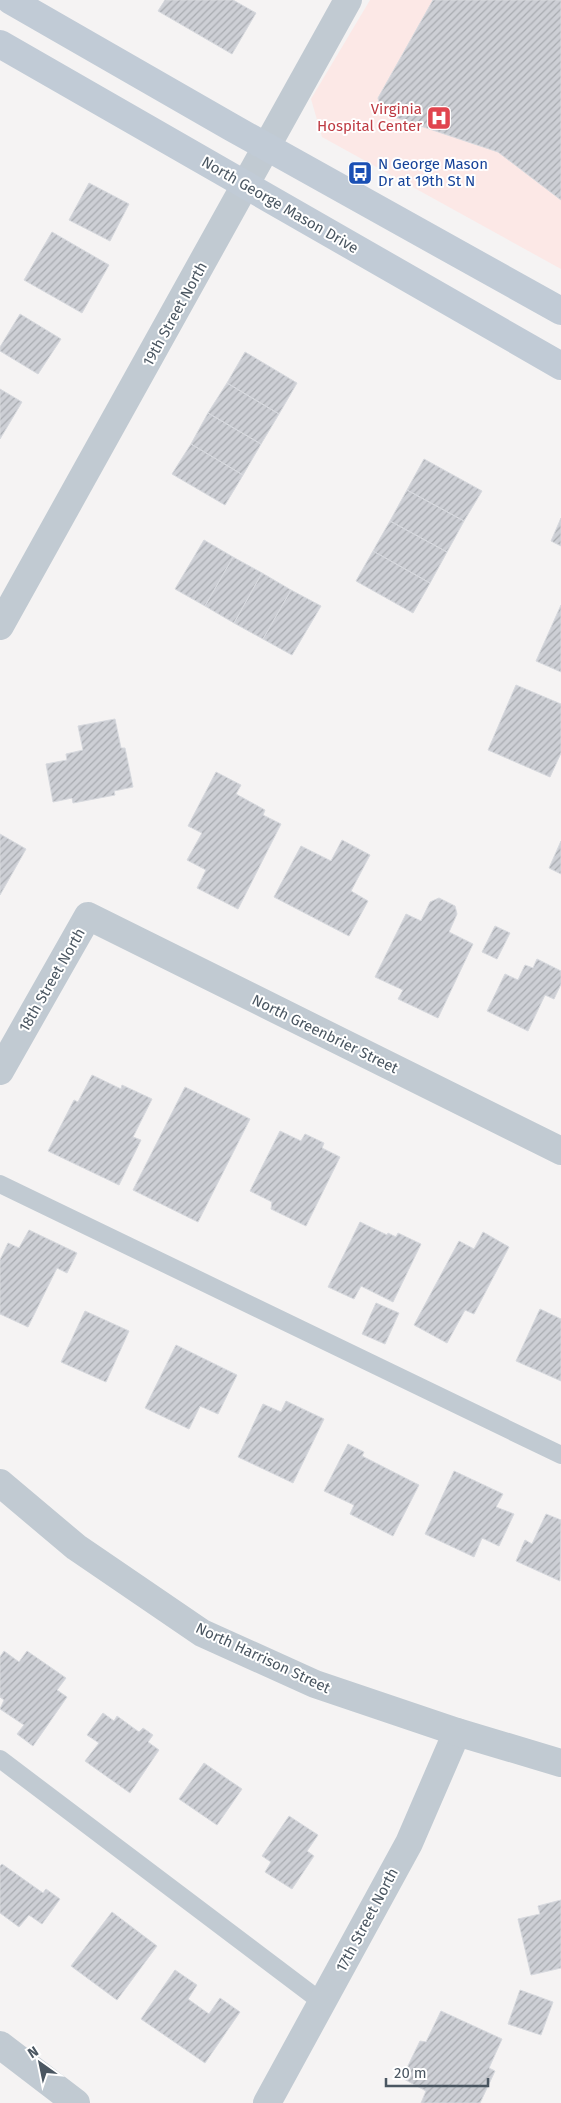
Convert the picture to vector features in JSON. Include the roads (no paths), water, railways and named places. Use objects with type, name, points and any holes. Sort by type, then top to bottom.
[{"type":"main road","points":[[10,0],[266,147],[561,311]]},
{"type":"main road","name":"North George Mason Drive","points":[[0,44],[561,366]]},
{"type":"street","name":"19th Street North","points":[[0,626],[348,0]]},
{"type":"street","name":"18th Street North","points":[[0,1070],[88,916]]},
{"type":"street","name":"North Greenbrier Street","points":[[88,916],[561,1151]]},
{"type":"street","name":"North Harrison Street","points":[[0,1483],[76,1548],[202,1633],[315,1684],[457,1732],[561,1764]]},
{"type":"street","name":"17th Street North","points":[[267,2103],[409,1843],[457,1732]]},
{"type":"street","points":[[0,2045],[76,2103]]},
{"type":"lane","points":[[0,1184],[561,1455]]},
{"type":"lane","points":[[0,1759],[323,2003]]},
{"type":"place","name":"Virginia Hospital Center","points":[[439,118]]},
{"type":"place","name":"N George Mason Dr at 19th St N","points":[[360,173]]}]
